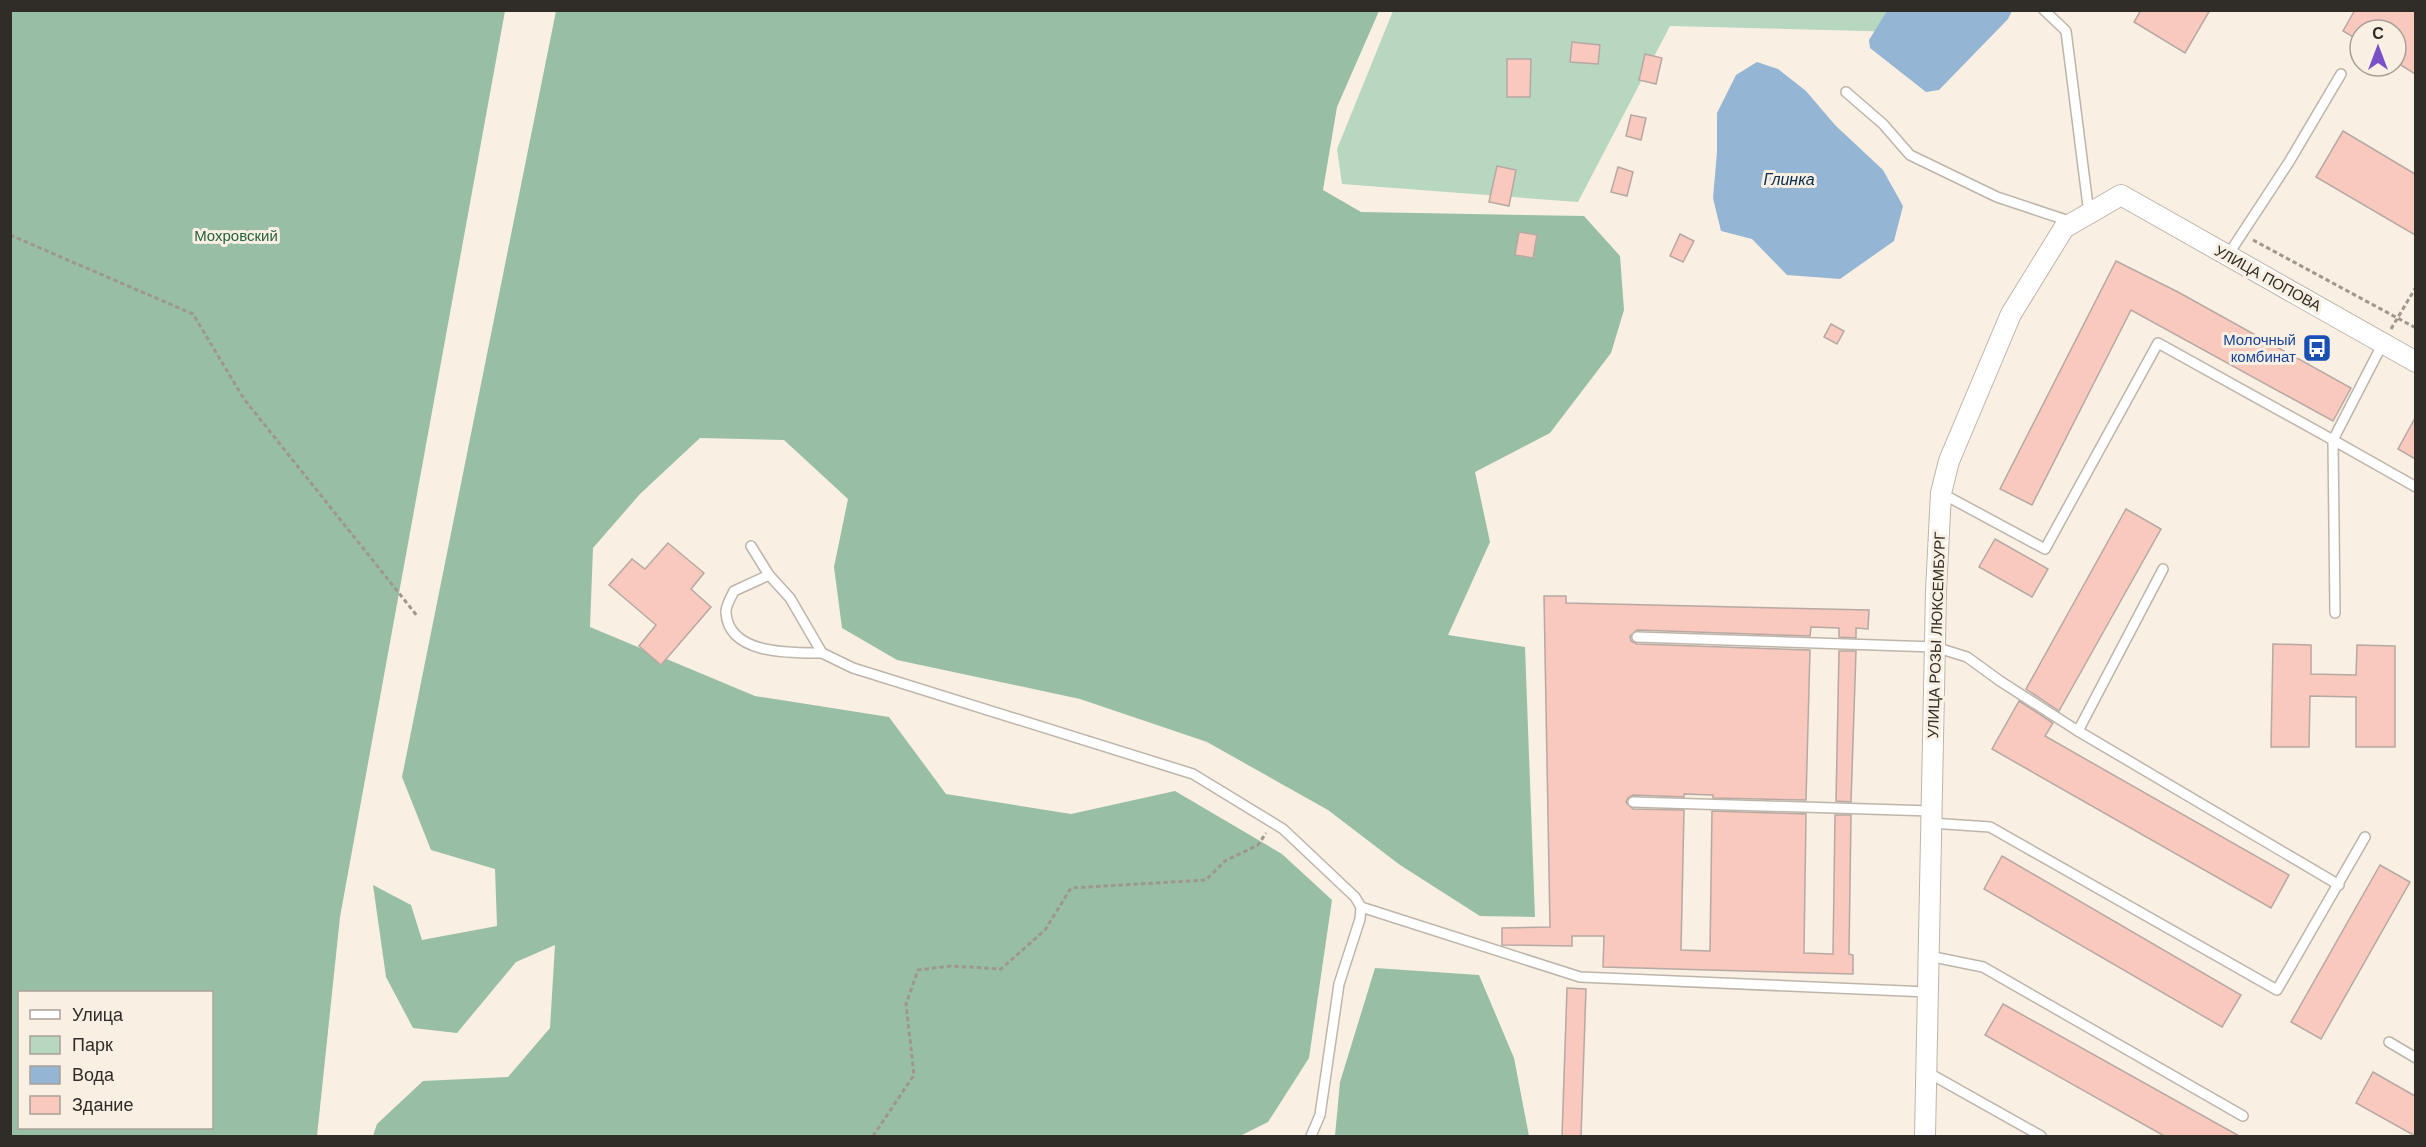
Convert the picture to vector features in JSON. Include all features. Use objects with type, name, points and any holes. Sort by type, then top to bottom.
[{"type":"street","name":"УЛИЦА РОЗЫ ЛЮКСЕМБУРГ","points":[[1925,1137],[1935,646],[1941,493],[1949,461],[2011,314],[2064,228],[2121,195]]},
{"type":"street","name":"УЛИЦА ПОПОВА","points":[[2121,195],[2415,362]]},
{"type":"lane","points":[[1846,92],[1883,124],[1910,155],[1997,197],[2081,218],[2066,31],[2044,10]]},
{"type":"lane","points":[[2228,255],[2243,235],[2342,74]]},
{"type":"lane","points":[[1941,493],[2045,549],[2158,343],[2415,487]]},
{"type":"lane","points":[[2335,613],[2333,440],[2383,343]]},
{"type":"lane","points":[[751,546],[769,575],[790,597],[822,653]]},
{"type":"lane","points":[[2078,730],[2163,569]]},
{"type":"lane","points":[[769,575],[734,591],[725,612],[731,630],[748,646],[798,653],[822,653],[853,668],[1193,774],[1283,829],[1355,897],[1361,907],[1360,919],[1339,984],[1320,1115],[1311,1137]]},
{"type":"lane","points":[[1637,637],[1935,646],[1967,657],[2078,730],[2339,885]]},
{"type":"lane","points":[[1633,802],[1931,817],[1990,827],[2277,990],[2366,837]]},
{"type":"lane","points":[[1361,907],[1580,977],[1928,992]]},
{"type":"lane","points":[[1929,956],[1983,967],[2243,1116]]},
{"type":"lane","points":[[2389,1042],[2415,1058]]},
{"type":"lane","points":[[1927,1072],[2041,1137]]},
{"type":"path","points":[[10,235],[193,314],[244,399],[418,616]]},
{"type":"path","points":[[2243,235],[2415,328]]},
{"type":"path","points":[[2383,343],[2415,287]]},
{"type":"path","points":[[873,1137],[914,1075],[906,1004],[918,970],[951,966],[1001,969],[1045,930],[1071,888],[1206,880],[1226,861],[1258,846],[1272,822]]},
{"type":"green space","name":"Мохровский","points":[[10,11],[505,11],[340,917],[317,1136],[11,1136]]},
{"type":"green space","points":[[556,11],[1379,11],[1337,107],[1323,190],[1361,212],[1584,216],[1620,256],[1624,310],[1611,353],[1550,433],[1475,472],[1490,542],[1448,635],[1525,647],[1535,917],[1480,916],[1400,865],[1328,810],[1207,742],[1080,699],[897,660],[842,628],[834,567],[848,499],[784,440],[700,438],[640,494],[593,548],[590,627],[755,696],[889,717],[946,794],[1071,814],[1175,791],[1282,854],[1332,900],[1309,1058],[1268,1122],[1240,1136],[373,1136],[377,1124],[423,1081],[508,1077],[550,1028],[555,945],[516,962],[457,1033],[413,1028],[386,977],[373,885],[411,905],[422,940],[497,926],[495,869],[431,850],[402,777]]},
{"type":"green space","points":[[1393,11],[1999,11],[1902,32],[1670,26],[1578,202],[1342,184],[1337,149]]},
{"type":"green space","points":[[1375,968],[1479,975],[1514,1058],[1529,1136],[1335,1136],[1340,1082]]},
{"type":"water","points":[[1887,11],[2012,11],[2008,19],[1939,90],[1926,92],[1870,48],[1869,40]]},
{"type":"water","name":"Глинка","points":[[1757,62],[1778,69],[1806,91],[1835,125],[1883,170],[1903,206],[1894,241],[1840,279],[1787,275],[1752,239],[1721,231],[1713,198],[1717,152],[1717,113],[1736,75]]},
{"type":"building","points":[[2141,10],[2210,10],[2185,53],[2134,22]]},
{"type":"building","points":[[2355,10],[2415,10],[2415,74],[2408,70],[2408,18],[2350,18]]},
{"type":"building","points":[[2348,22],[2348,34],[2343,31]]},
{"type":"building","points":[[1572,42],[1600,45],[1598,64],[1570,62]]},
{"type":"building","points":[[1645,54],[1662,58],[1656,84],[1639,80]]},
{"type":"building","points":[[1507,59],[1531,59],[1530,97],[1507,97]]},
{"type":"building","points":[[1631,115],[1646,118],[1641,140],[1626,136]]},
{"type":"building","points":[[2343,131],[2415,174],[2415,235],[2316,177]]},
{"type":"building","points":[[1497,166],[1516,170],[1509,206],[1489,202]]},
{"type":"building","points":[[1618,167],[1633,172],[1627,196],[1611,192]]},
{"type":"building","points":[[1519,232],[1537,235],[1533,258],[1515,255]]},
{"type":"building","points":[[1680,234],[1694,241],[1683,262],[1670,256]]},
{"type":"building","points":[[2116,261],[2178,292],[2351,388],[2333,421],[2131,310],[2032,505],[2000,489]]},
{"type":"building","points":[[1831,324],[1844,331],[1837,344],[1824,337]]},
{"type":"building","points":[[2415,418],[2415,459],[2398,449]]},
{"type":"building","points":[[2126,509],[2161,529],[2059,711],[2026,689]]},
{"type":"building","points":[[1995,539],[2048,569],[2032,597],[1979,567]]},
{"type":"building","points":[[668,543],[704,573],[691,589],[711,607],[661,665],[639,646],[656,625],[609,585],[632,559],[645,569]]},
{"type":"building","points":[[1544,596],[1566,596],[1566,603],[1869,610],[1868,629],[1856,628],[1856,638],[1839,637],[1839,628],[1811,627],[1810,636],[1637,630],[1630,636],[1631,641],[1637,644],[1810,650],[1806,800],[1713,798],[1713,795],[1684,794],[1684,797],[1633,795],[1626,802],[1633,809],[1684,810],[1681,950],[1710,951],[1712,811],[1806,814],[1804,953],[1833,954],[1835,815],[1851,815],[1849,954],[1853,955],[1853,974],[1603,967],[1604,936],[1572,936],[1572,946],[1502,945],[1502,928],[1550,927]]},
{"type":"building","points":[[2273,644],[2311,645],[2311,674],[2356,675],[2357,645],[2395,646],[2395,747],[2356,747],[2356,697],[2310,696],[2309,747],[2271,747]]},
{"type":"building","points":[[1839,651],[1856,651],[1851,802],[1836,801]]},
{"type":"building","points":[[2019,701],[2053,723],[2045,736],[2289,875],[2271,908],[1992,749]]},
{"type":"building","points":[[2002,856],[2241,995],[2222,1027],[1984,889]]},
{"type":"building","points":[[2380,865],[2410,882],[2321,1039],[2291,1022]]},
{"type":"building","points":[[1567,988],[1586,989],[1581,1137],[1562,1137]]},
{"type":"building","points":[[2003,1004],[2241,1137],[2166,1137],[1985,1035]]},
{"type":"building","points":[[2373,1072],[2415,1096],[2415,1136],[2356,1103]]},
{"type":"place","name":"Молочный комбинат","points":[[2317,348]]}]
